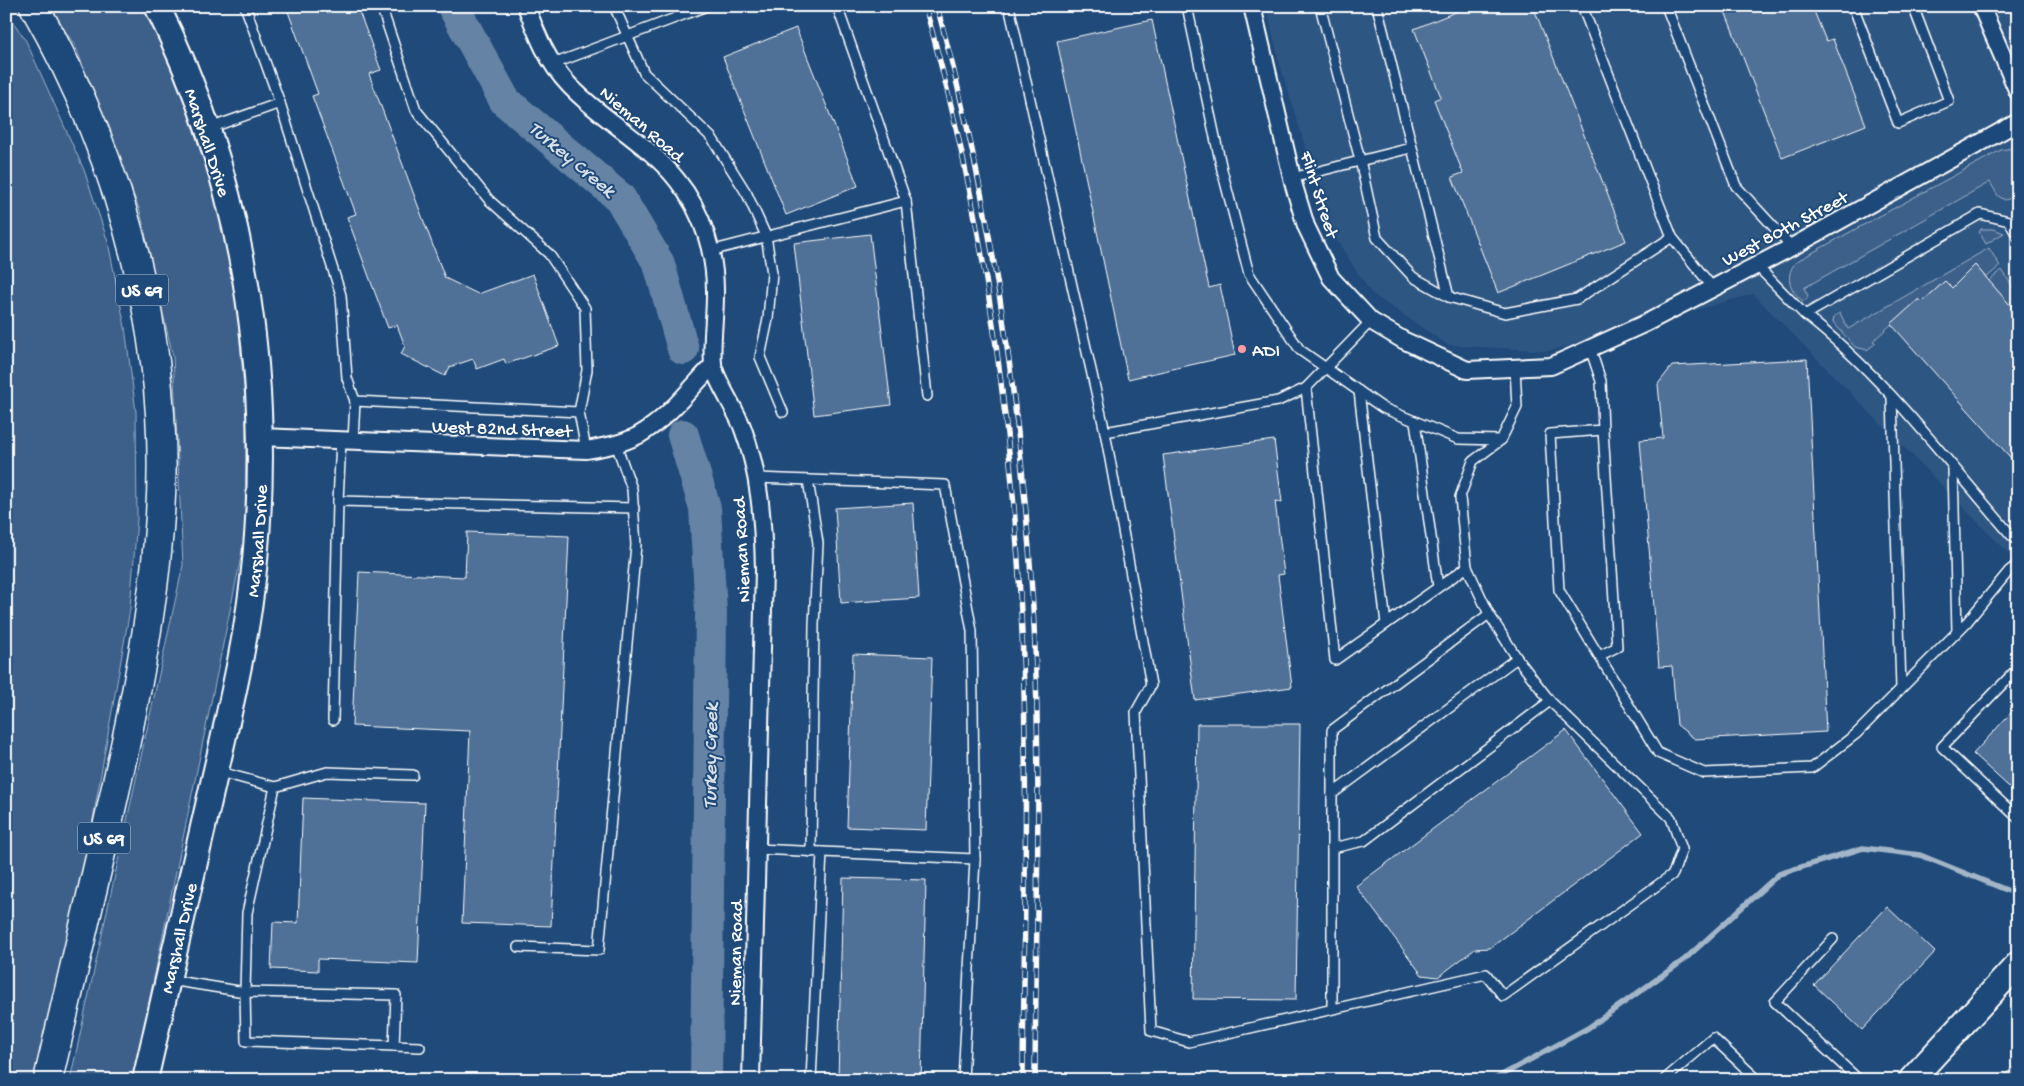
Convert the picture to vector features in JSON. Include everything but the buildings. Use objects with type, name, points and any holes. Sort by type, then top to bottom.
[{"type":"highway","name":"US 69","points":[[34,6],[55,43],[81,98],[105,156],[125,215],[151,334],[161,454],[160,527],[140,671],[126,744],[48,1080]]},
{"type":"street","name":"Marshall Drive","points":[[145,1080],[216,771],[244,637],[255,563],[260,498],[260,437],[256,348],[248,292],[229,202],[197,99],[156,6]]},
{"type":"street","name":"Nieman Road","points":[[526,6],[537,36],[553,64],[569,85],[641,145],[677,180],[687,194],[703,225],[710,250],[715,293],[713,365],[743,428],[756,478],[763,524],[764,570],[752,1080]]},
{"type":"street","name":"Flint Street","points":[[1252,6],[1292,178],[1306,226],[1331,278],[1371,321],[1403,340],[1467,370],[1551,366],[1566,360]]},
{"type":"street","points":[[1981,6],[2018,92]]},
{"type":"street","name":"West 80th Street","points":[[1566,360],[1713,288],[2018,122]]},
{"type":"street","name":"West 82nd Street","points":[[260,437],[586,450],[616,444],[638,435],[658,421],[713,365]]},
{"type":"street","points":[[1914,1079],[2018,964]]},
{"type":"lane","points":[[245,6],[280,103],[341,295],[347,378],[355,401],[338,501],[333,720]]},
{"type":"lane","points":[[381,6],[416,110],[489,200],[549,254],[585,308],[587,370],[578,412],[586,450]]},
{"type":"lane","points":[[614,6],[626,37],[644,73],[712,138],[747,194],[766,236],[772,273],[768,318],[760,357],[782,412]]},
{"type":"lane","points":[[553,64],[707,6]]},
{"type":"lane","points":[[837,6],[906,201],[927,396]]},
{"type":"lane","points":[[1009,6],[1105,432],[1151,684],[1136,712],[1151,1031],[1189,1042],[1486,974],[1503,996],[1672,874],[1682,849],[1671,818],[1550,701],[1517,658],[1489,614],[1467,567],[1460,497],[1473,461],[1501,440],[1517,407],[1515,368]]},
{"type":"lane","points":[[1187,6],[1222,170],[1249,274],[1300,350],[1383,408],[1458,439],[1501,440]]},
{"type":"lane","points":[[1320,6],[1360,160],[1377,238],[1413,277],[1449,297],[1505,313],[1577,299],[1672,237]]},
{"type":"lane","points":[[1377,6],[1449,297]]},
{"type":"lane","points":[[1582,6],[1672,237],[1713,288]]},
{"type":"lane","points":[[1666,6],[1736,186],[1792,246]]},
{"type":"lane","points":[[1853,6],[1898,123],[1949,101],[1912,6]]},
{"type":"lane","points":[[207,129],[280,103]]},
{"type":"lane","points":[[1292,178],[1411,148]]},
{"type":"lane","points":[[710,250],[906,201]]},
{"type":"lane","points":[[1805,315],[1980,214],[2009,221],[2018,236]]},
{"type":"lane","points":[[1756,265],[1805,315],[1848,352],[1892,398],[2011,535],[2018,538]]},
{"type":"lane","points":[[1105,432],[1278,401],[1306,388],[1371,321]]},
{"type":"lane","points":[[1590,348],[1601,381],[1617,648],[1599,656]]},
{"type":"lane","points":[[1306,388],[1335,660],[1467,567]]},
{"type":"lane","points":[[1359,391],[1386,624]]},
{"type":"lane","points":[[1892,398],[1901,688]]},
{"type":"lane","points":[[355,401],[578,412]]},
{"type":"lane","points":[[1415,421],[1438,587]]},
{"type":"lane","points":[[1603,430],[1550,434],[1559,590],[1658,753],[1704,773],[1812,768],[1856,734],[1957,632],[2009,570],[2018,564]]},
{"type":"lane","points":[[518,947],[599,950],[636,546],[632,489],[616,444]]},
{"type":"lane","points":[[1953,468],[1957,632]]},
{"type":"lane","points":[[756,478],[945,484],[972,631],[975,859],[963,1080]]},
{"type":"lane","points":[[808,480],[818,543],[814,625],[811,852]]},
{"type":"lane","points":[[338,501],[634,508]]},
{"type":"lane","points":[[1332,1009],[1332,730],[1489,614]]},
{"type":"lane","points":[[1332,794],[1517,658]]},
{"type":"lane","points":[[2018,668],[1942,747],[2018,818]]},
{"type":"lane","points":[[1332,848],[1364,841],[1550,701]]},
{"type":"lane","points":[[216,771],[275,787],[326,772],[413,775]]},
{"type":"lane","points":[[275,787],[247,913],[246,1041],[420,1047]]},
{"type":"lane","points":[[757,849],[975,859]]},
{"type":"lane","points":[[811,1080],[822,852]]},
{"type":"lane","points":[[1833,939],[1775,1002],[1859,1080]]},
{"type":"lane","points":[[168,980],[245,992],[396,995],[394,1046]]},
{"type":"lane","points":[[1664,1080],[1713,1038],[1758,1080]]},
{"type":"shaded area","points":[[50,6],[142,6],[169,54],[213,186],[235,286],[246,411],[245,538],[133,1080],[70,1080],[183,565],[173,357],[140,211],[76,48]]},
{"type":"shaded area","points":[[1266,6],[2018,6],[2018,563],[1753,294],[1549,351],[1448,345],[1371,293],[1332,233],[1280,65]]},
{"type":"shaded area","points":[[6,11],[26,41],[84,170],[108,242],[125,327],[136,412],[137,519],[130,609],[47,1080],[6,1080]]},
{"type":"shaded area","points":[[2018,147],[2018,196],[2005,200],[1998,196],[1990,182],[1804,288],[1808,296],[1806,300],[1803,301],[1794,292],[1789,277],[1790,271],[1797,261],[2001,150]]},
{"type":"shaded area","points":[[1981,229],[1993,229],[2004,233],[1986,244],[1979,232]]},
{"type":"shaded area","points":[[1989,248],[2000,266],[1986,278],[1975,265],[1952,288],[1945,281],[1922,302],[1919,299],[1873,341],[1876,343],[1867,350],[1855,347],[1833,322],[1834,316],[1840,313],[1848,329]]},
{"type":"shaded area","points":[[2002,270],[2018,295],[2018,300],[2011,306],[1989,281]]},
{"type":"waterway","name":"Turkey Creek","points":[[453,6],[505,101],[620,198],[659,264],[683,349]]},
{"type":"waterway","name":"Turkey Creek","points":[[683,435],[705,508],[711,613],[706,1080]]},
{"type":"waterway","points":[[1493,1080],[1588,1028],[1684,960],[1779,874],[1863,848],[1920,855],[2014,893]]},
{"type":"railway","points":[[925,6],[945,80],[977,231],[990,307],[1010,459],[1021,612],[1025,729],[1023,1080]]},
{"type":"railway","points":[[937,6],[973,154],[988,229],[1012,379],[1028,531],[1036,666],[1037,725],[1038,843],[1035,1080]]},
{"type":"place","name":"ADI","points":[[1242,349]]}]
